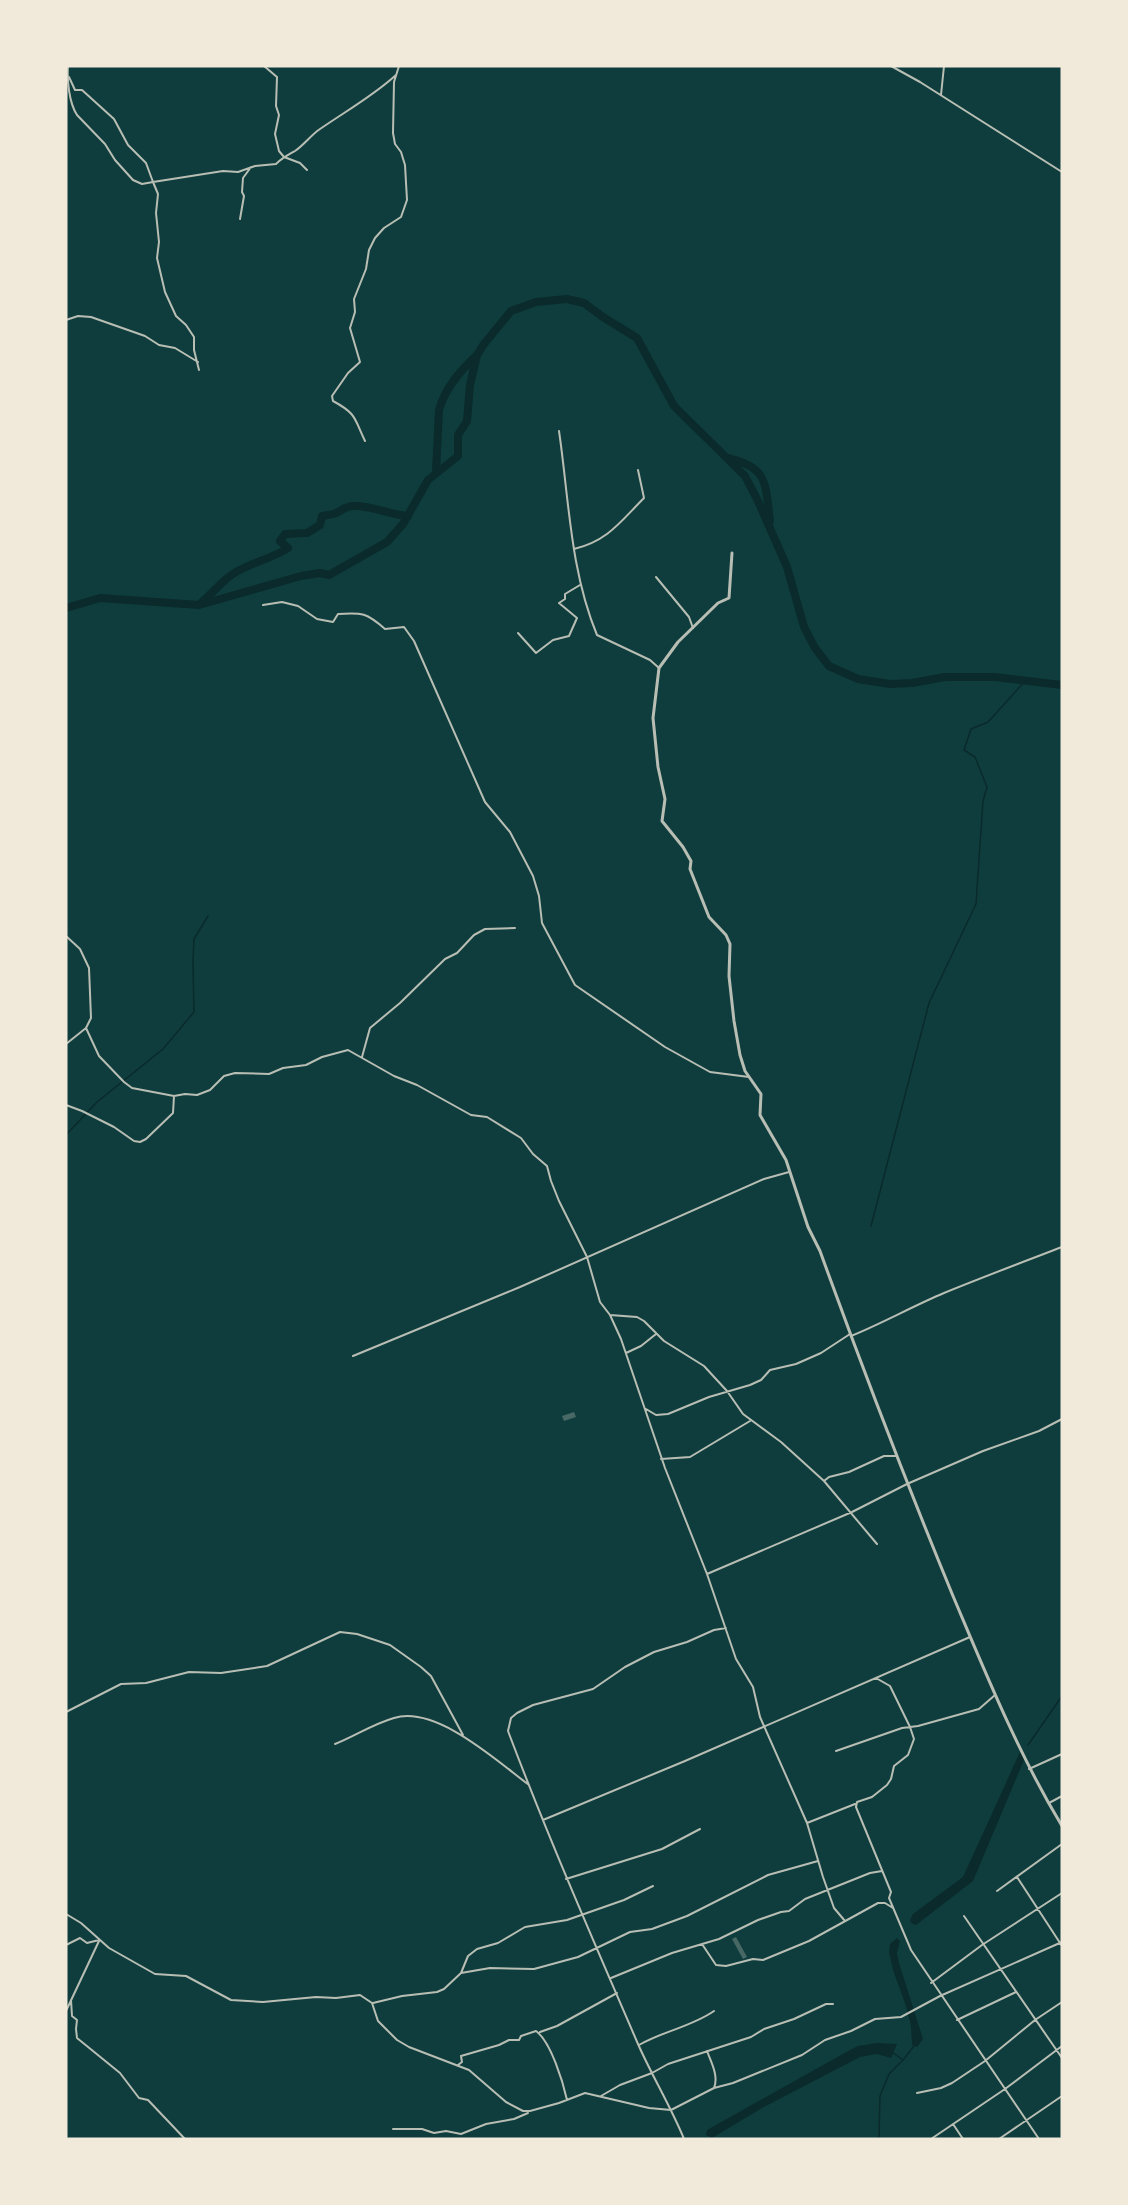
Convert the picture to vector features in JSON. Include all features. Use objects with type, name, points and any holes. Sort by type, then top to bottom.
[{"type":"street","points":[[68,66],[68,83],[77,115],[105,144],[115,160],[133,180],[142,184],[223,171],[238,172],[276,164],[317,131],[381,88],[396,75]]},
{"type":"street","points":[[264,66],[277,77],[276,106],[279,115],[275,134],[279,151],[284,157],[300,163],[307,170]]},
{"type":"street","points":[[364,441],[355,416],[351,411],[333,401],[333,396],[348,373],[360,362],[350,328],[354,299],[366,268],[369,250],[375,238],[384,228],[401,217],[407,200],[405,165],[395,144],[393,133],[396,75],[399,66]]},
{"type":"street","points":[[891,66],[1062,172]]},
{"type":"street","points":[[941,95],[945,66]]},
{"type":"street","points":[[69,77],[75,90],[82,90],[114,119],[128,145],[146,163],[158,194],[157,258],[165,292],[177,316],[194,337],[194,350],[199,370]]},
{"type":"street","points":[[240,219],[244,196],[243,178],[251,168]]},
{"type":"street","points":[[66,320],[78,316],[91,317],[145,336],[159,345],[175,348],[198,362]]},
{"type":"street","points":[[559,431],[580,585],[597,635],[650,660],[659,668]]},
{"type":"street","points":[[574,549],[602,539],[644,498],[638,470]]},
{"type":"street","points":[[732,553],[729,597],[718,603],[678,642],[659,668],[653,718],[658,767],[665,798],[663,821],[691,861],[690,870],[709,917],[726,935],[730,944],[729,976],[734,1021],[740,1055],[749,1077],[761,1094],[760,1115],[786,1160],[807,1227],[820,1251],[896,1456],[970,1637],[1029,1769],[1062,1826]]},
{"type":"street","points":[[656,577],[689,616],[693,628]]},
{"type":"street","points":[[518,633],[536,653],[554,640],[568,636],[577,618],[559,603],[565,598],[565,594],[580,585]]},
{"type":"street","points":[[263,605],[282,602],[298,606],[317,619],[333,622],[338,614],[370,615],[385,629],[404,627],[414,640],[485,802],[510,832],[533,876],[539,896],[542,923],[575,985],[665,1047],[710,1072],[749,1077]]},
{"type":"street","points":[[362,1057],[370,1028],[400,1003],[445,959],[457,953],[474,935],[485,929],[515,928]]},
{"type":"street","points":[[66,936],[81,949],[89,968],[91,1018],[86,1028],[66,1044]]},
{"type":"street","points":[[86,1028],[99,1056],[124,1082],[132,1088],[154,1090],[174,1096],[198,1095],[210,1090],[224,1076],[235,1073],[269,1074],[283,1068],[306,1065],[322,1057],[348,1050],[471,1115],[487,1117],[522,1138],[533,1154],[547,1166],[550,1181],[587,1257],[600,1302],[610,1316],[626,1353],[661,1459],[707,1574],[736,1659],[753,1687],[760,1717],[807,1823],[834,1908],[845,1921]]},
{"type":"street","points":[[66,1105],[140,1142],[173,1113],[174,1096]]},
{"type":"street","points":[[352,1356],[764,1179],[789,1171]]},
{"type":"street","points":[[645,1409],[656,1415],[668,1414],[727,1391],[758,1382],[770,1370],[796,1364],[821,1353],[851,1335],[878,1325],[944,1293],[1062,1247]]},
{"type":"street","points":[[610,1316],[637,1317],[664,1341],[704,1366],[751,1421],[781,1442],[824,1481],[877,1544]]},
{"type":"street","points":[[626,1353],[641,1346],[656,1333]]},
{"type":"street","points":[[707,1574],[852,1512],[907,1484],[983,1451],[1039,1431],[1062,1419]]},
{"type":"street","points":[[661,1459],[690,1457],[751,1421]]},
{"type":"street","points":[[824,1481],[884,1456],[896,1456]]},
{"type":"street","points":[[684,2139],[639,2045],[566,1879],[508,1731],[511,1718],[517,1713],[555,1698],[593,1689],[625,1667],[654,1652],[687,1642],[714,1630],[726,1628]]},
{"type":"street","points":[[66,1712],[121,1684],[146,1683],[189,1672],[220,1672],[267,1666],[340,1632],[357,1634],[390,1645],[421,1667],[431,1676],[463,1735]]},
{"type":"street","points":[[542,1820],[970,1637]]},
{"type":"street","points":[[807,1823],[878,1793],[890,1782],[894,1766],[905,1758],[913,1744],[914,1734],[890,1686],[876,1678]]},
{"type":"street","points":[[836,1752],[910,1726],[979,1709],[995,1695]]},
{"type":"street","points":[[335,1744],[395,1717],[415,1715],[463,1735],[529,1785]]},
{"type":"street","points":[[1029,1769],[1062,1754]]},
{"type":"street","points":[[1048,1803],[1062,1796]]},
{"type":"street","points":[[856,1804],[891,1892],[889,1898],[910,1950],[1039,2139]]},
{"type":"street","points":[[566,1879],[662,1849],[700,1829]]},
{"type":"street","points":[[997,1891],[1062,1844]]},
{"type":"street","points":[[461,1973],[490,1968],[534,1969],[579,1957],[630,1932],[652,1929],[687,1916],[768,1875],[818,1861]]},
{"type":"street","points":[[611,1978],[672,1953],[719,1939],[758,1920],[789,1911],[805,1899],[870,1873],[882,1871]]},
{"type":"street","points":[[457,2137],[486,2124],[514,2119],[530,2111],[567,2101],[585,2093],[649,2108],[671,2110],[714,2088],[722,2087],[802,2055],[825,2040],[875,2019],[901,2017],[940,1996],[1061,1944],[1017,1877]]},
{"type":"street","points":[[372,2003],[402,1996],[436,1992],[451,1984],[461,1973],[468,1956],[477,1949],[498,1944],[525,1927],[558,1922],[583,1914],[624,1900],[653,1886]]},
{"type":"street","points":[[931,1983],[982,1945],[1062,1893]]},
{"type":"street","points":[[702,1944],[716,1965],[726,1966],[753,1959],[763,1960],[810,1941],[878,1903],[885,1903],[893,1908]]},
{"type":"street","points":[[66,1914],[81,1923],[99,1940],[155,1974],[186,1976],[231,2000],[263,2002],[355,1995],[364,1997],[372,2003],[378,2021],[397,2040],[409,2047],[458,2065],[479,2077],[516,2108],[530,2111]]},
{"type":"street","points":[[964,1916],[1062,2058]]},
{"type":"street","points":[[66,1945],[80,1938],[87,1942],[99,1940]]},
{"type":"street","points":[[66,2011],[99,1940]]},
{"type":"street","points":[[957,2020],[1016,1992]]},
{"type":"street","points":[[458,2065],[462,2062],[461,2055],[510,2040],[519,2040],[521,2036],[534,2031],[539,2033],[557,2026],[617,1993]]},
{"type":"street","points":[[71,2000],[72,2016],[77,2020],[77,2038],[120,2073],[139,2098],[148,2100],[185,2139]]},
{"type":"street","points":[[917,2093],[941,2088],[985,2061],[1035,2020],[1062,2002]]},
{"type":"street","points":[[600,2097],[620,2085],[669,2064],[751,2037],[764,2029],[794,2019],[826,2004],[833,2004]]},
{"type":"street","points":[[639,2045],[662,2033],[701,2019],[714,2011]]},
{"type":"street","points":[[539,2033],[553,2058],[567,2101]]},
{"type":"street","points":[[931,2139],[1005,2089],[1062,2046]]},
{"type":"street","points":[[707,2051],[717,2082],[714,2088]]},
{"type":"street","points":[[999,2139],[1062,2096]]},
{"type":"street","points":[[952,2123],[963,2139]]},
{"type":"street","points":[[393,2129],[422,2129],[434,2133],[446,2131],[461,2134]]},
{"type":"water","points":[[1020,1752],[1024,1760],[973,1881],[916,1925],[911,1923],[913,1914],[963,1877]]},
{"type":"water","points":[[897,1938],[900,1941],[897,1953],[899,1963],[923,2039],[917,2047],[912,2045],[911,2026],[889,1952],[890,1944]]},
{"type":"water","points":[[877,2043],[897,2044],[891,2058],[877,2054],[860,2057],[762,2108],[712,2138],[706,2135],[707,2130],[850,2050],[858,2046]]},
{"type":"building","points":[[574,1412],[576,1417],[564,1421],[562,1416]]},
{"type":"building","points":[[736,1937],[747,1957],[743,1959],[732,1939]]},
{"type":"waterway","points":[[66,608],[100,598],[199,605],[301,576],[320,573],[329,575],[387,542],[403,524],[428,480],[458,456],[458,435],[467,421],[470,385],[477,355],[484,344],[511,311],[536,302],[567,299],[584,303],[637,338],[674,406],[745,476],[787,567],[804,627],[815,648],[829,666],[858,679],[890,684],[945,677],[994,677],[1062,685]]},
{"type":"waterway","points":[[436,472],[439,410],[454,380],[476,356]]},
{"type":"waterway","points":[[727,458],[751,466],[758,472],[765,487],[770,521]]},
{"type":"waterway","points":[[201,603],[231,575],[288,548],[280,541],[285,534],[307,533],[320,525],[322,516],[334,514],[352,506],[369,507],[408,516]]},
{"type":"waterway","points":[[871,1226],[929,1003],[976,904],[983,801],[987,787],[975,757],[964,750],[971,729],[988,722],[1025,681]]},
{"type":"waterway","points":[[66,1135],[97,1102],[163,1049],[194,1012],[194,939],[208,916]]},
{"type":"waterway","points":[[1028,1745],[1062,1696]]},
{"type":"waterway","points":[[879,2139],[880,2096],[889,2074],[914,2046]]},
{"type":"waterway","points":[[892,2052],[903,2060]]}]
